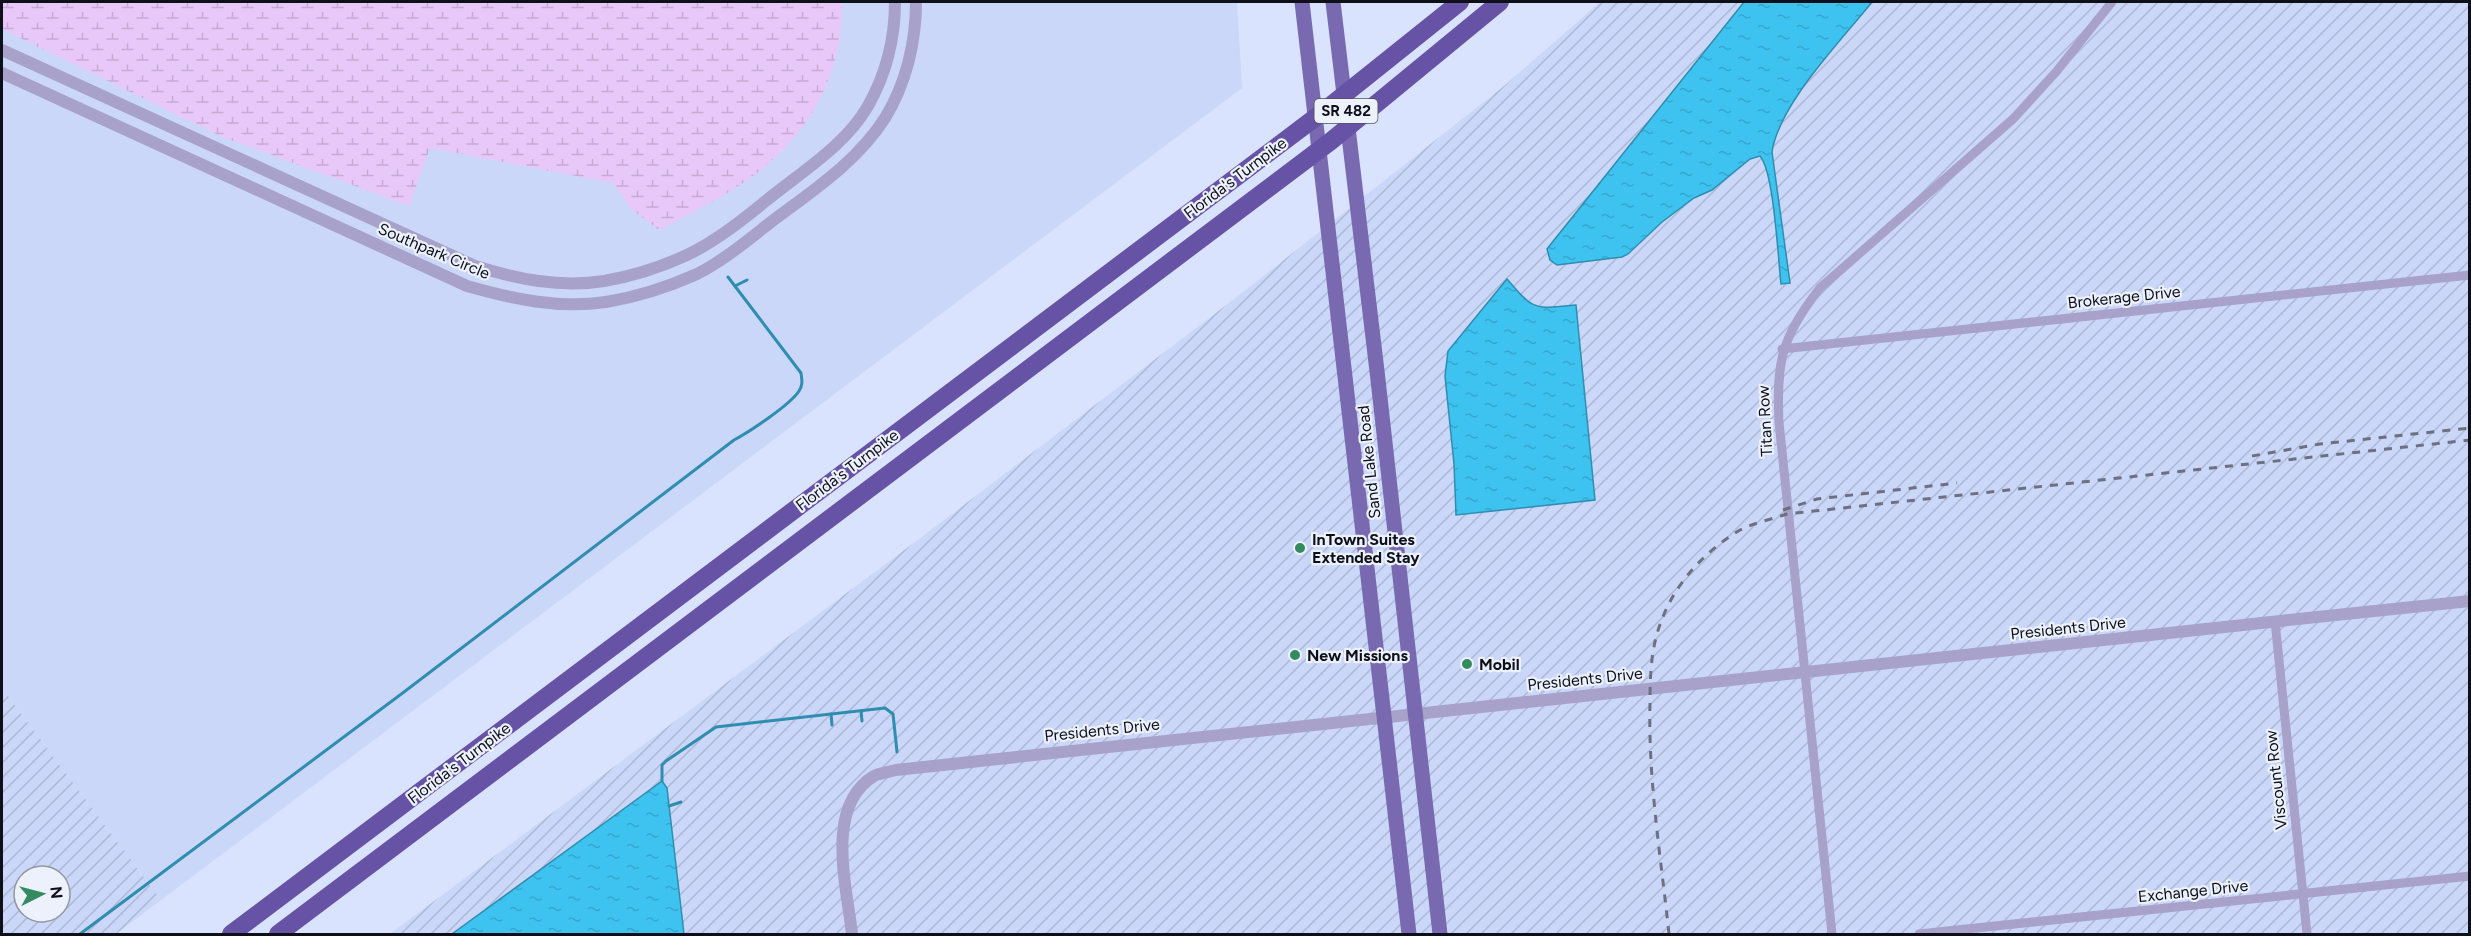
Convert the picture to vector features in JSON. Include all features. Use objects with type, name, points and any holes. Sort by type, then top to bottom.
[{"type":"highway","name":"Florida's Turnpike","points":[[231,934],[1310,122],[1460,2]]},
{"type":"highway","name":"Florida's Turnpike","points":[[278,934],[1331,141],[1500,2]]},
{"type":"main road","name":"Sand Lake Road","points":[[1302,2],[1408,934]]},
{"type":"main road","name":"Sand Lake Road","points":[[1333,2],[1440,934]]},
{"type":"street","name":"Southpark Circle","points":[[2,50],[475,266],[512,277],[572,284],[627,277],[689,254],[744,218],[825,155],[849,132],[867,107],[880,81],[891,44],[896,2]]},
{"type":"street","name":"Southpark Circle","points":[[2,73],[467,286],[507,298],[539,303],[604,302],[632,297],[698,273],[728,254],[838,171],[864,146],[885,118],[899,89],[909,59],[916,26],[916,2]]},
{"type":"street","name":"Titan Row","points":[[1832,934],[1779,422],[1777,383],[1782,350],[1798,316],[1820,288],[2013,119],[2049,80],[2112,2]]},
{"type":"street","name":"Brokerage Drive","points":[[1782,350],[2469,275]]},
{"type":"street","name":"Presidents Drive","points":[[852,934],[842,840],[846,813],[856,791],[875,775],[896,770],[2469,601]]},
{"type":"street","name":"Viscount Row","points":[[2275,621],[2307,934]]},
{"type":"street","name":"Exchange Drive","points":[[1919,934],[2469,876]]},
{"type":"shaded area","points":[[2,2],[1237,2],[1242,88],[161,900],[2,688]]},
{"type":"shaded area","points":[[1600,2],[2469,2],[2469,934],[390,934],[927,533],[1242,293],[1504,86]]},
{"type":"shaded area","points":[[2,688],[161,900],[116,934],[2,934]]},
{"type":"green space","points":[[2,2],[842,2],[835,60],[826,86],[813,111],[797,134],[757,173],[723,195],[659,230],[631,209],[613,183],[430,148],[409,206],[220,136],[2,29]]},
{"type":"water","points":[[1744,2],[1872,2],[1813,74],[1786,114],[1777,133],[1772,152],[1790,283],[1781,284],[1772,197],[1765,165],[1760,156],[1750,159],[1712,190],[1694,198],[1622,257],[1557,265],[1550,260],[1547,249]]},
{"type":"water","points":[[1507,279],[1524,298],[1537,306],[1576,305],[1595,500],[1456,515],[1454,464],[1445,376],[1448,351]]},
{"type":"water","points":[[662,781],[667,788],[684,934],[452,934]]},
{"type":"waterway","points":[[80,934],[794,397],[801,387],[801,373],[728,277]]},
{"type":"waterway","points":[[735,286],[747,280]]},
{"type":"waterway","points":[[662,781],[662,765],[716,727],[885,708],[893,714],[897,752]]},
{"type":"waterway","points":[[861,711],[862,721]]},
{"type":"waterway","points":[[831,714],[832,725]]},
{"type":"waterway","points":[[669,806],[681,802]]},
{"type":"railway","points":[[2252,456],[2320,444],[2470,428]]},
{"type":"railway","points":[[1669,934],[1651,761],[1650,693],[1653,651],[1658,632],[1674,594],[1703,558],[1727,538],[1757,523],[1787,514],[2470,440]]},
{"type":"railway","points":[[1783,510],[1817,499],[1957,483]]},
{"type":"place","name":"InTown Suites Extended Stay","points":[[1300,548]]},
{"type":"place","name":"New Missions","points":[[1295,655]]},
{"type":"place","name":"Mobil","points":[[1467,664]]}]
